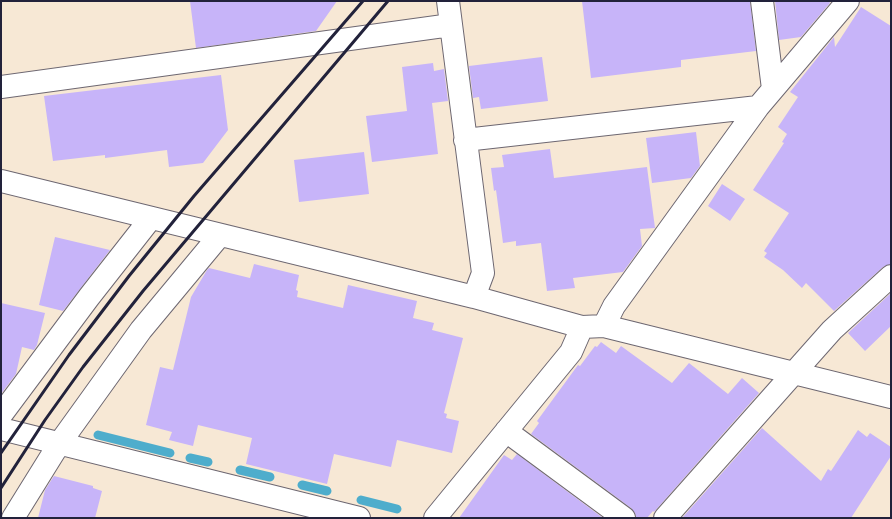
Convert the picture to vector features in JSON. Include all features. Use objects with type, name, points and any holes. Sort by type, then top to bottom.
[{"type":"street","points":[[448,1],[483,273],[474,297]]},
{"type":"street","points":[[762,1],[773,89]]},
{"type":"street","points":[[604,326],[614,306],[758,107],[848,1]]},
{"type":"street","points":[[1,87],[451,25]]},
{"type":"street","points":[[466,140],[758,107]]},
{"type":"street","points":[[1,181],[474,297],[582,327],[604,326],[891,398]]},
{"type":"street","points":[[1,415],[89,297],[151,218]]},
{"type":"street","points":[[13,518],[59,444],[141,330],[220,235]]},
{"type":"street","points":[[665,518],[832,330],[891,276]]},
{"type":"street","points":[[435,518],[571,352],[582,327]]},
{"type":"street","points":[[1,429],[359,518]]},
{"type":"street","points":[[506,431],[624,518]]},
{"type":"building","points":[[190,1],[337,1],[316,31],[196,48]]},
{"type":"building","points":[[582,1],[750,1],[756,51],[681,60],[681,67],[591,78]]},
{"type":"building","points":[[775,1],[829,1],[830,3],[801,37],[779,40]]},
{"type":"building","points":[[861,7],[891,26],[891,264],[883,267],[834,311],[806,283],[802,288],[783,270],[764,257],[767,253],[764,251],[789,213],[753,190],[784,143],[782,142],[787,134],[778,127],[798,97],[790,92],[834,37],[835,47]]},
{"type":"building","points":[[542,57],[548,101],[481,109],[479,97],[473,98],[469,66]]},
{"type":"building","points":[[433,63],[434,71],[444,69],[448,101],[432,103],[438,154],[372,162],[366,116],[407,111],[402,67]]},
{"type":"building","points":[[221,75],[228,130],[203,163],[169,167],[167,150],[105,158],[105,155],[53,161],[44,96]]},
{"type":"building","points":[[696,132],[700,166],[691,178],[652,183],[646,138]]},
{"type":"building","points":[[550,149],[554,178],[647,167],[655,228],[640,229],[642,246],[623,272],[573,278],[575,288],[547,291],[541,243],[516,246],[516,241],[503,243],[496,190],[494,191],[491,168],[504,167],[502,155]]},
{"type":"building","points":[[364,152],[369,194],[299,202],[294,160]]},
{"type":"building","points":[[722,184],[745,199],[730,221],[708,206]]},
{"type":"building","points":[[55,237],[110,250],[63,311],[39,305]]},
{"type":"building","points":[[254,264],[299,275],[296,290],[298,291],[297,297],[343,308],[348,285],[417,301],[413,318],[434,323],[432,330],[463,338],[444,413],[447,414],[446,418],[459,421],[452,453],[397,440],[391,467],[334,454],[327,484],[246,464],[252,438],[198,425],[193,446],[169,440],[172,432],[146,425],[160,367],[173,370],[191,297],[207,270],[209,268],[250,278]]},
{"type":"building","points":[[891,293],[891,326],[865,351],[848,333]]},
{"type":"building","points":[[1,303],[45,313],[37,345],[34,350],[22,347],[16,374],[1,394]]},
{"type":"building","points":[[601,342],[616,353],[621,346],[672,383],[689,363],[728,394],[742,378],[759,393],[654,512],[653,511],[647,518],[636,518],[635,513],[631,508],[531,434],[539,423],[537,421],[578,365],[580,366],[595,346],[597,347]]},
{"type":"building","points":[[762,428],[821,481],[828,469],[831,471],[858,430],[867,437],[870,433],[891,447],[891,456],[851,518],[682,518]]},
{"type":"building","points":[[517,454],[603,518],[459,518],[504,455],[512,460]]},
{"type":"building","points":[[54,476],[93,486],[93,488],[102,491],[95,518],[38,518],[45,490]]},
{"type":"waterway","points":[[98,435],[170,453]]},
{"type":"waterway","points":[[190,458],[208,462]]},
{"type":"waterway","points":[[240,470],[270,477]]},
{"type":"waterway","points":[[302,485],[327,491]]},
{"type":"waterway","points":[[361,500],[397,509]]},
{"type":"railway","points":[[1,453],[69,355],[129,276],[194,196],[363,1]]},
{"type":"railway","points":[[1,488],[45,420],[83,367],[143,291],[388,1]]}]
